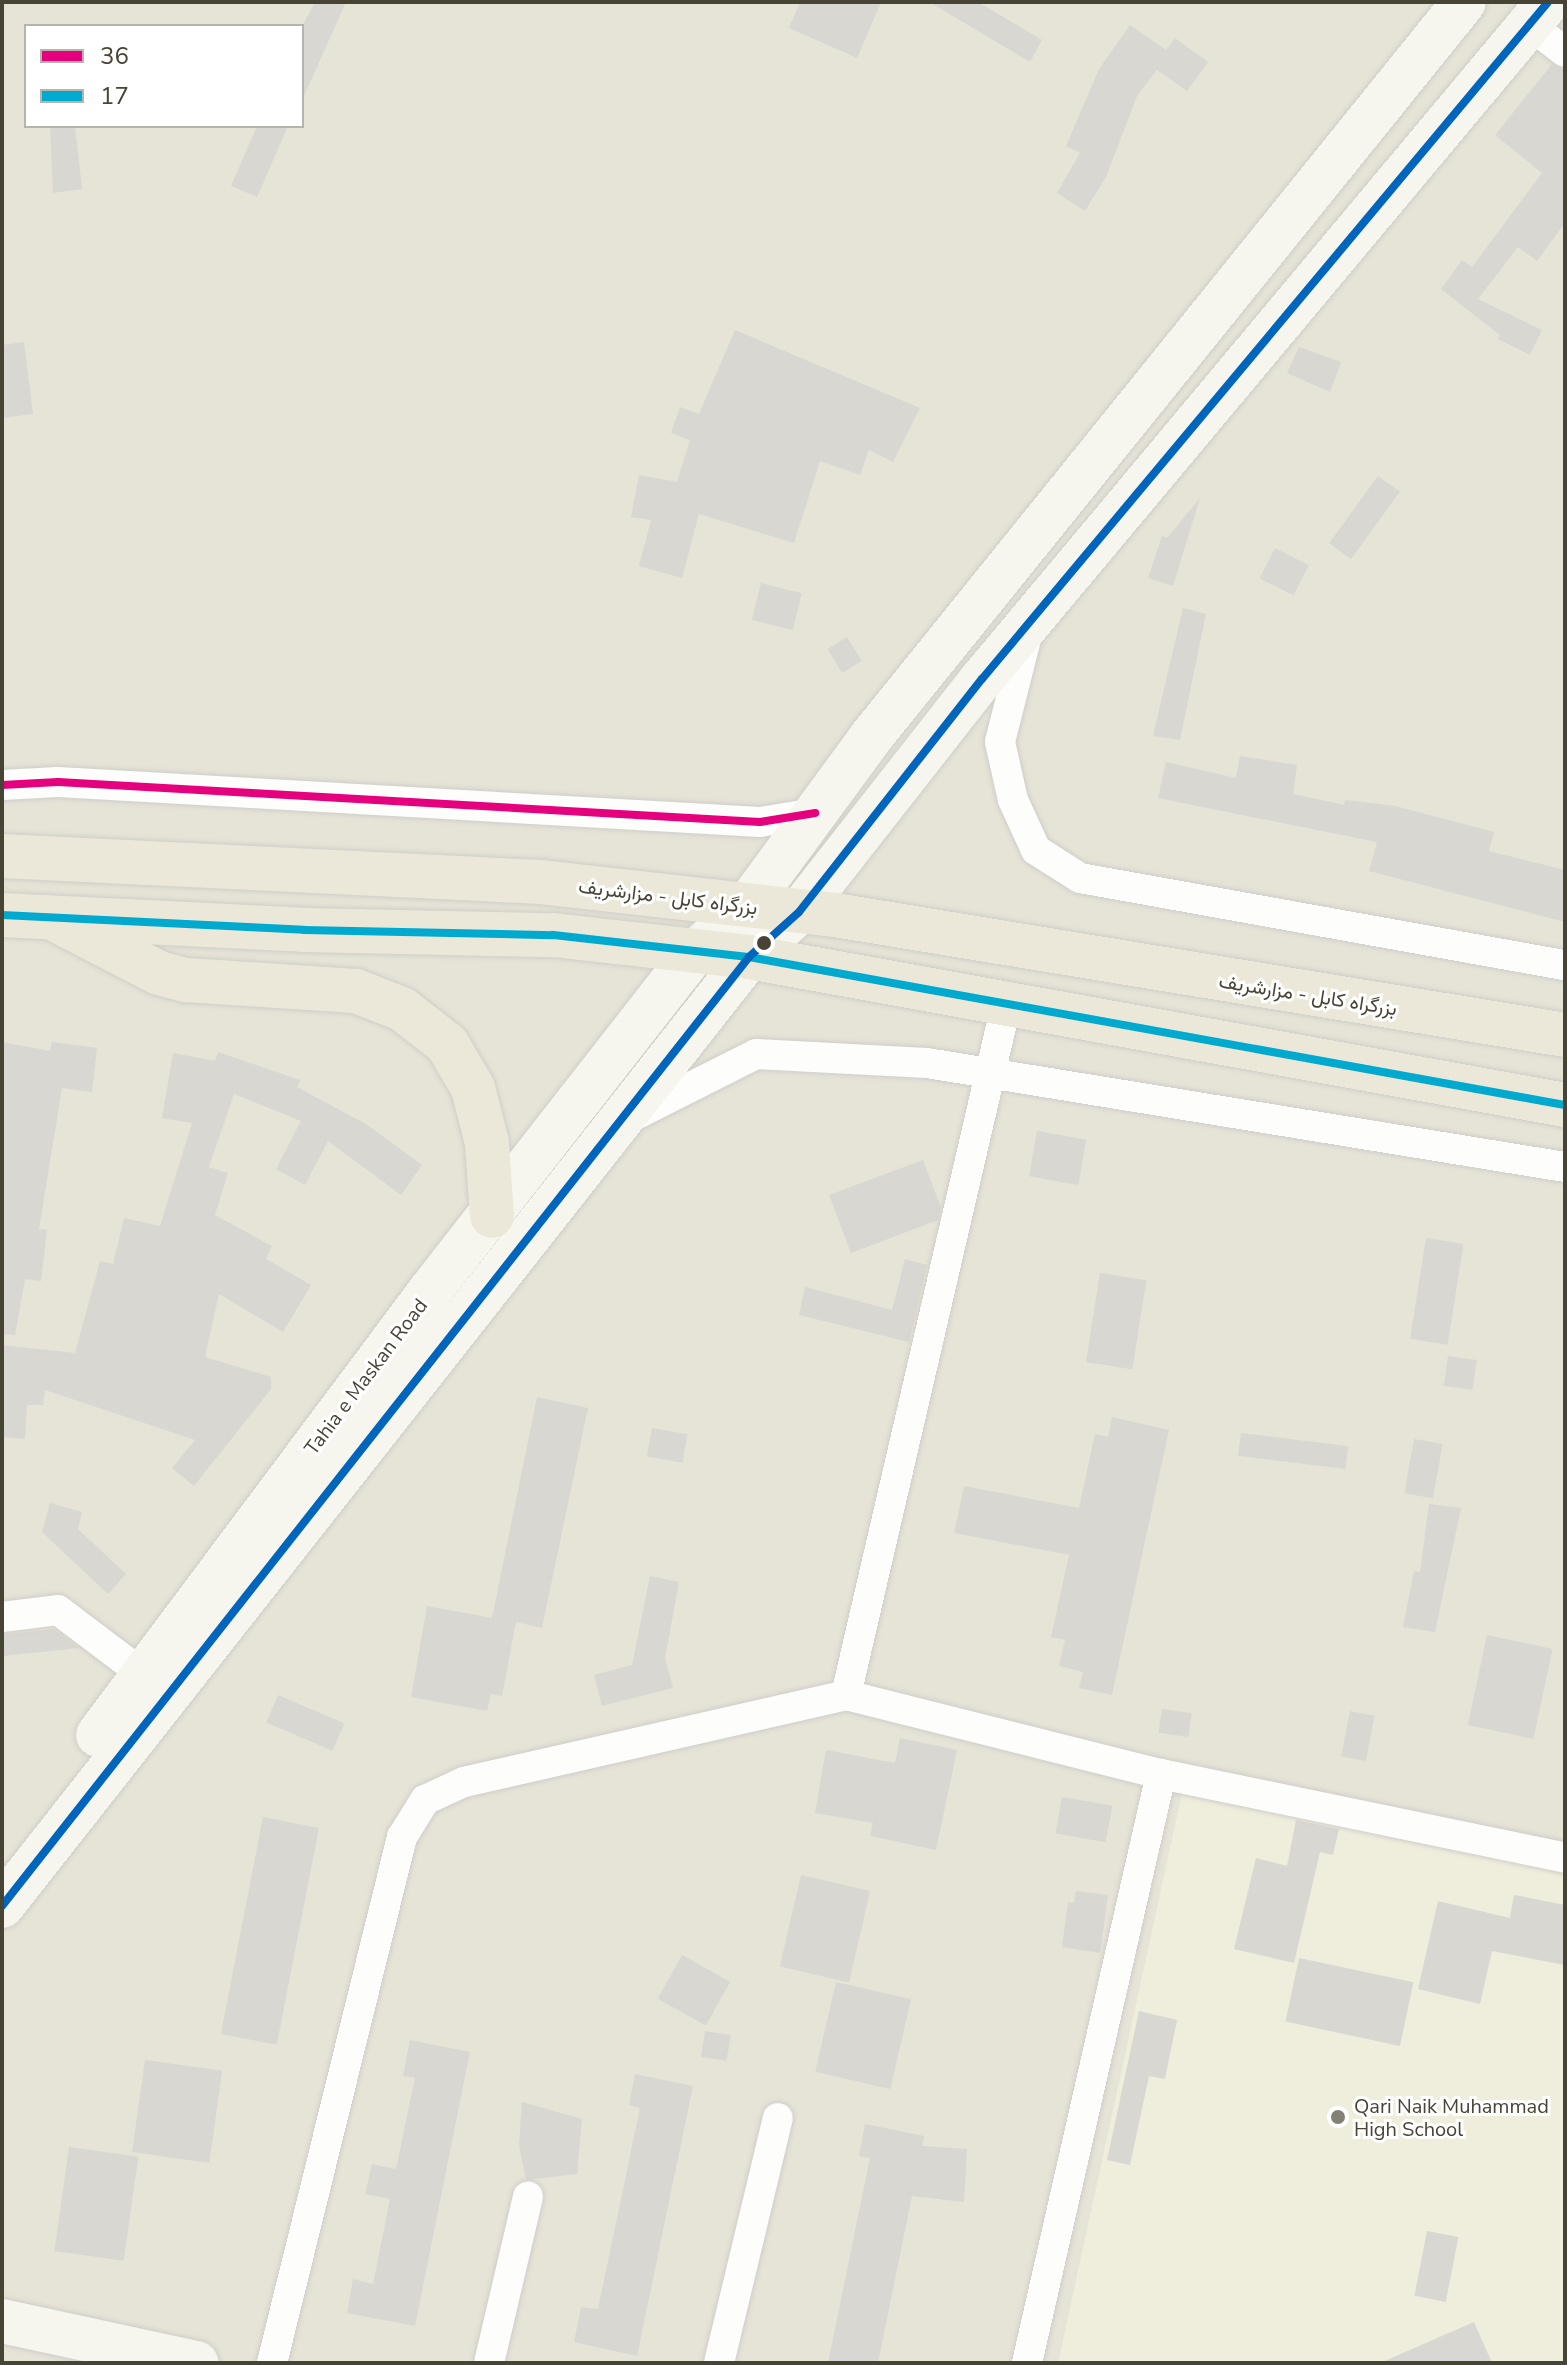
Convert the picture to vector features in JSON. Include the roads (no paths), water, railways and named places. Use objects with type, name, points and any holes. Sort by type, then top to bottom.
[{"type":"highway","name":"بزرگراه کابل - مزارشریف","points":[[2,856],[541,882],[799,912],[1565,1035]]},
{"type":"highway","points":[[2,915],[304,930],[553,935],[749,957],[1565,1105]]},
{"type":"highway","points":[[47,915],[159,973],[186,980],[356,991],[402,1009],[447,1044],[473,1088],[487,1143],[492,1216]]},
{"type":"main road","name":"Tahia e Maskan Road","points":[[2,1861],[695,952],[747,906],[815,813],[1464,2]]},
{"type":"main road","name":"Tahia e Maskan Road","points":[[2,1906],[749,957],[799,912],[1030,622],[1539,14]]},
{"type":"main road","points":[[2,2321],[197,2363]]},
{"type":"main road","points":[[2,2349],[66,2363]]},
{"type":"street","points":[[1539,14],[1565,52]]},
{"type":"street","points":[[1030,622],[1000,742],[1013,800],[1036,850],[1080,878],[1565,965]]},
{"type":"street","points":[[2,785],[58,782],[747,822],[815,813]]},
{"type":"street","points":[[846,1695],[1006,1005]]},
{"type":"street","points":[[617,1125],[756,1054],[927,1063],[1565,1167]]},
{"type":"street","points":[[2,1617],[58,1610],[144,1675]]},
{"type":"street","points":[[272,2363],[402,1837],[425,1800],[464,1782],[846,1695],[1161,1774],[1565,1858]]},
{"type":"street","points":[[1027,2363],[1161,1774]]},
{"type":"street","points":[[719,2363],[778,2118]]},
{"type":"street","points":[[489,2363],[528,2197]]},
{"type":"place","name":"Qari Naik Muhammad High School","points":[[1338,2117]]}]
